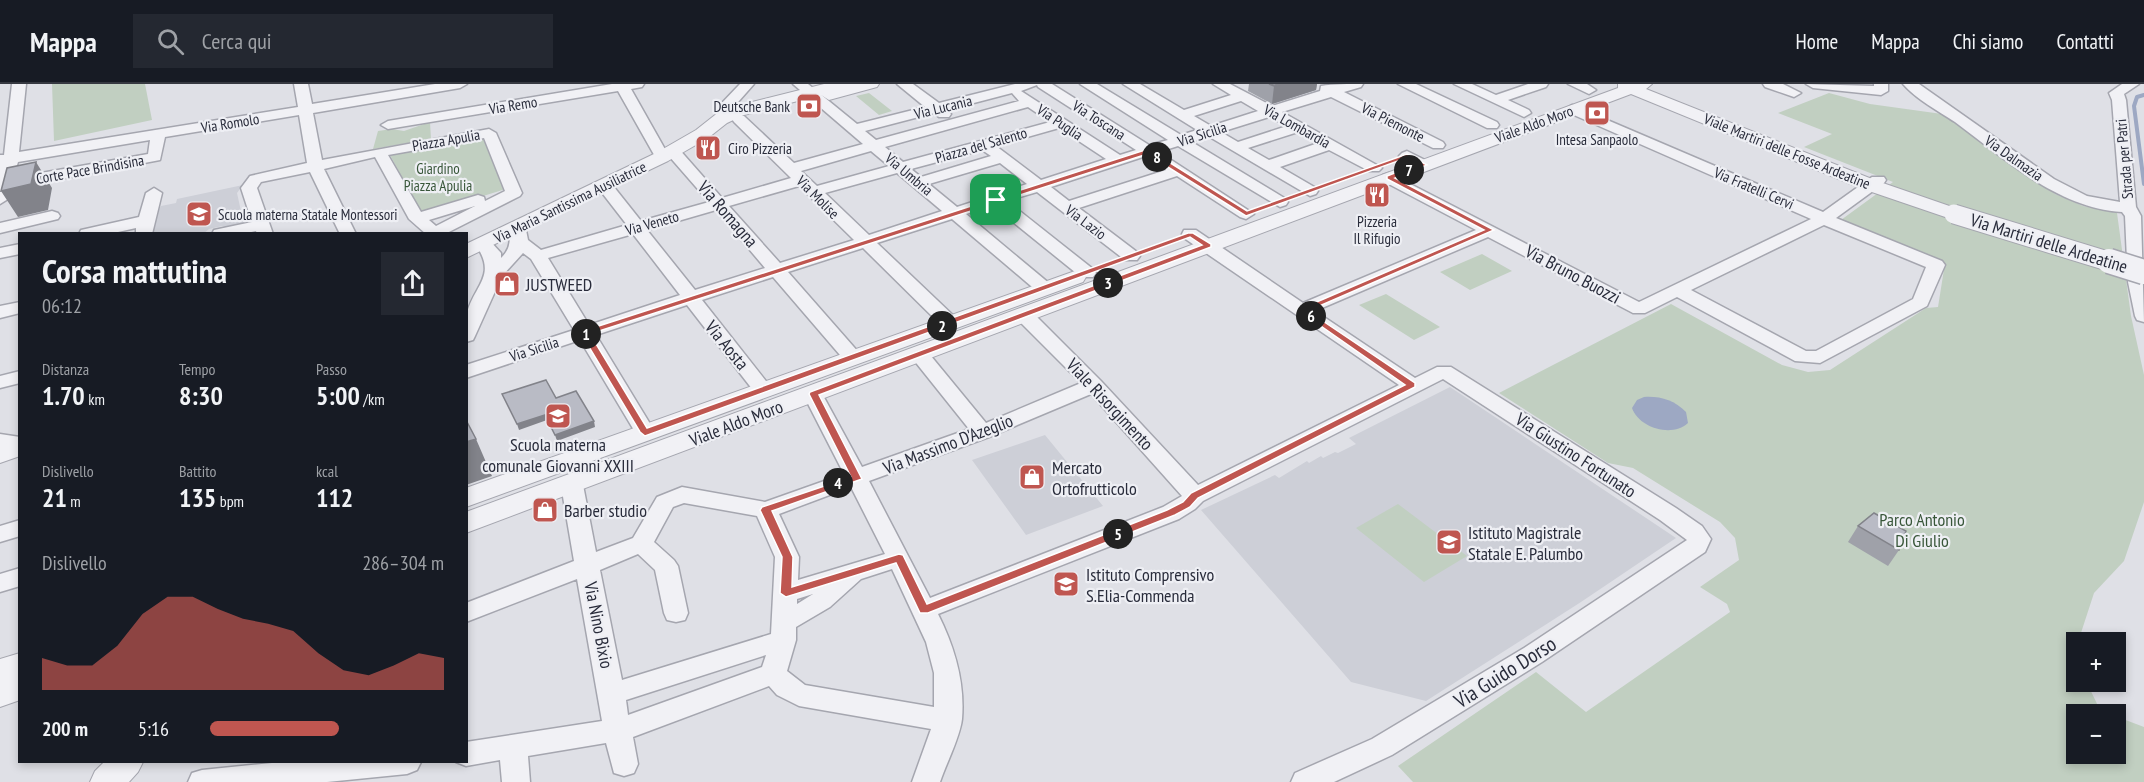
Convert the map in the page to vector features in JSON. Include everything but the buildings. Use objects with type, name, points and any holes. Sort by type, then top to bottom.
[{"type":"street","points":[[1,193],[19,84]]},
{"type":"street","points":[[301,84],[315,165],[347,232]]},
{"type":"street","name":"Via Romolo","points":[[6,159],[305,111],[431,86],[460,84]]},
{"type":"street","points":[[721,118],[724,109],[747,84]]},
{"type":"street","points":[[721,118],[738,111],[844,84]]},
{"type":"street","points":[[721,118],[739,119],[809,92],[871,84]]},
{"type":"street","points":[[904,84],[955,122]]},
{"type":"street","name":"Via Lucania","points":[[854,129],[1007,87],[1031,84]]},
{"type":"street","name":"Via Toscana","points":[[1043,84],[1246,214]]},
{"type":"street","points":[[1087,84],[1280,202]]},
{"type":"street","points":[[1042,110],[1133,84],[1310,191]]},
{"type":"street","name":"Via Lombardia","points":[[1220,84],[1382,173]]},
{"type":"street","name":"Via Sicilia","points":[[468,371],[1270,111],[1324,88],[1356,84]]},
{"type":"street","points":[[1406,84],[1492,125]]},
{"type":"street","points":[[1461,84],[1524,113]]},
{"type":"street","points":[[1496,100],[1541,84]]},
{"type":"street","points":[[1770,84],[1794,93]]},
{"type":"street","points":[[1813,84],[1881,91],[1881,84]]},
{"type":"street","name":"Via Dalmazia","points":[[1910,84],[2048,182],[2081,199],[2107,206],[2128,203]]},
{"type":"street","name":"Via Dalmazia","points":[[1923,84],[2077,189],[2095,196],[2128,203]]},
{"type":"street","name":"Via Remo","points":[[388,125],[627,85]]},
{"type":"street","name":"Via Romagna","points":[[627,85],[667,154],[718,204],[853,358]]},
{"type":"street","name":"Viale Aldo Moro","points":[[468,522],[1024,315],[1199,240],[1415,160],[1572,109],[1635,85]]},
{"type":"street","name":"Viale Martiri delle Fosse Ardeatine","points":[[1635,85],[1874,182],[1958,211]]},
{"type":"street","points":[[431,86],[447,140]]},
{"type":"street","name":"Viale Aldo Moro","points":[[1415,160],[1438,145],[1590,86]]},
{"type":"street","name":"Strada per Patri","points":[[2121,86],[2116,93],[2119,100],[2128,203],[2133,216],[2138,282],[2144,316]]},
{"type":"street","name":"Via Puglia","points":[[1007,87],[1117,160]]},
{"type":"street","name":"Via Piemonte","points":[[1324,88],[1438,145]]},
{"type":"street","name":"Via Umbria","points":[[809,92],[920,182],[1044,288]]},
{"type":"street","points":[[1182,115],[1243,96]]},
{"type":"street","name":"Piazza del Salento","points":[[802,180],[873,145],[1030,102]]},
{"type":"street","name":"Via Fratelli Cervi","points":[[1572,109],[1824,219],[1936,265],[1921,302],[1820,357],[1802,357],[1677,290]]},
{"type":"street","points":[[1079,135],[1138,116]]},
{"type":"street","name":"Via Maria Santissima Ausiliatrice","points":[[475,248],[519,235],[604,186],[702,135],[721,118]]},
{"type":"street","name":"Via Molise","points":[[739,119],[950,323]]},
{"type":"street","name":"Piazza del Salento","points":[[802,180],[902,167],[1061,123]]},
{"type":"street","points":[[1236,147],[1299,127]]},
{"type":"street","name":"Piazza Apulia","points":[[263,229],[249,188],[251,183],[262,176],[379,152],[489,133],[513,189]]},
{"type":"street","name":"Corte Pace Brindisina","points":[[1,193],[155,157],[158,135]]},
{"type":"street","name":"Via Lazio","points":[[984,144],[1131,256]]},
{"type":"street","points":[[1267,166],[1331,144]]},
{"type":"street","points":[[379,152],[417,219],[434,232]]},
{"type":"street","points":[[920,182],[1001,158]]},
{"type":"street","points":[[1067,207],[1178,171]]},
{"type":"street","name":"Viale Aldo Moro","points":[[468,497],[1131,256],[1199,240],[1246,214],[1310,191],[1382,173]]},
{"type":"street","name":"Via Bruno Buozzi","points":[[1382,173],[1639,309],[1824,219],[1874,182]]},
{"type":"street","name":"Via Veneto","points":[[538,256],[802,180]]},
{"type":"street","name":"Via Aosta","points":[[604,186],[689,298],[763,390]]},
{"type":"street","points":[[417,219],[513,189],[514,193],[437,232]]},
{"type":"street","points":[[106,232],[144,228],[153,208],[154,194]]},
{"type":"street","points":[[996,200],[1087,273]]},
{"type":"street","name":"Via Martiri delle Ardeatine","points":[[1958,211],[2144,263]]},
{"type":"street","name":"Via Martiri delle Ardeatine","points":[[1958,211],[2144,272]]},
{"type":"street","points":[[0,228],[52,216]]},
{"type":"street","points":[[237,232],[263,229]]},
{"type":"street","points":[[1302,310],[1490,230]]},
{"type":"street","points":[[519,235],[538,256],[645,432]]},
{"type":"street","points":[[468,332],[493,277],[513,255],[519,235]]},
{"type":"street","points":[[924,609],[1171,513],[1187,504],[1195,496],[1412,385],[1199,240]]},
{"type":"street","points":[[475,248],[492,253],[493,277]]},
{"type":"street","points":[[0,253],[18,249]]},
{"type":"street","points":[[468,290],[493,277]]},
{"type":"street","points":[[0,312],[18,308]]},
{"type":"street","name":"Viale Risorgimento","points":[[1024,315],[1094,385],[1195,496]]},
{"type":"street","points":[[919,354],[982,432]]},
{"type":"street","name":"Via Giustino Fortunato","points":[[1412,385],[1444,371],[1694,532],[1699,539],[1697,546]]},
{"type":"street","points":[[0,382],[18,378]]},
{"type":"street","name":"Via Massimo D'Azeglio","points":[[766,510],[982,432],[1094,385]]},
{"type":"street","points":[[813,394],[899,558],[939,642],[947,673],[948,721],[926,782]]},
{"type":"street","points":[[0,441],[18,446]]},
{"type":"street","points":[[0,454],[18,447]]},
{"type":"street","name":"Via Nino Bixio","points":[[572,485],[624,764]]},
{"type":"street","points":[[468,612],[588,567],[641,544],[665,502],[682,495],[766,510],[787,557],[784,631],[773,674]]},
{"type":"street","points":[[0,534],[18,529]]},
{"type":"street","points":[[641,544],[666,566],[676,613]]},
{"type":"street","name":"Via Guido Dorso","points":[[1305,782],[1392,741],[1533,655],[1697,546]]},
{"type":"street","points":[[786,593],[856,569],[899,558]]},
{"type":"street","points":[[612,694],[784,631],[833,593],[856,569]]},
{"type":"street","points":[[0,583],[18,578]]},
{"type":"street","points":[[0,672],[18,666]]},
{"type":"street","points":[[773,674],[786,687],[799,695],[948,721]]},
{"type":"street","points":[[468,754],[619,730],[773,674]]},
{"type":"street","points":[[0,694],[18,688]]},
{"type":"street","points":[[513,748],[516,782]]},
{"type":"street","points":[[107,782],[125,763]]},
{"type":"street","points":[[202,782],[358,771],[402,763]]},
{"type":"shaded area","name":"Scuola materna Statale Montessori","points":[[243,185],[237,193],[244,225],[228,228],[222,226],[205,232],[152,232],[152,221],[161,206],[176,203],[177,199]]},
{"type":"shaded area","name":"Istituto Magistrale Statale E. Palumbo","points":[[1450,387],[1676,538],[1426,701],[1351,682],[1201,510],[1275,475],[1279,478],[1307,461],[1309,463],[1321,456],[1323,458],[1335,452],[1338,453],[1356,444],[1349,438]]},
{"type":"shaded area","name":"Mercato Ortofrutticolo","points":[[1045,435],[1103,506],[1026,535],[972,460]]},
{"type":"green space","points":[[52,84],[145,84],[152,120],[54,141]]},
{"type":"green space","points":[[869,93],[892,111],[879,115],[856,96]]},
{"type":"green space","name":"Parco Antonio Di Giulio","points":[[1829,93],[1870,104],[1942,114],[2055,194],[2083,206],[2117,213],[2131,316],[2144,375],[2144,502],[2124,561],[2094,593],[2081,632],[2066,632],[2066,692],[2091,692],[2097,704],[2066,704],[2066,764],[2126,764],[2126,720],[2144,727],[2144,782],[1413,782],[1398,766],[1536,672],[1586,712],[1730,612],[1727,604],[1700,587],[1739,560],[1735,538],[1720,522],[1633,468],[1608,463],[1499,393],[1671,304],[1782,365],[1808,372],[1830,370],[1926,308],[1938,307],[1945,263],[1841,220],[1893,182],[1804,147],[1832,134],[1778,113]]},
{"type":"green space","points":[[430,122],[431,139],[373,149],[378,131],[392,129],[404,131]]},
{"type":"green space","name":"Giardino Piazza Apulia","points":[[482,137],[509,188],[422,215],[389,153]]},
{"type":"green space","points":[[1482,254],[1512,271],[1470,290],[1440,272]]},
{"type":"green space","points":[[1386,294],[1440,327],[1414,340],[1359,305]]},
{"type":"green space","points":[[1398,504],[1467,556],[1424,582],[1356,528]]},
{"type":"water","points":[[1644,397],[1661,398],[1677,404],[1686,412],[1688,423],[1673,430],[1665,430],[1657,429],[1641,421],[1632,408],[1637,400]]},
{"type":"waterway","points":[[2144,95],[2137,97],[2134,106],[2144,184]]},
{"type":"place","name":"Deutsche Bank","points":[[809,106]]},
{"type":"place","name":"Intesa Sanpaolo","points":[[1597,113]]},
{"type":"place","name":"Ciro Pizzeria","points":[[708,148]]},
{"type":"place","name":"Pizzeria Il Rifugio","points":[[1377,195]]},
{"type":"place","name":"Scuola materna Statale Montessori","points":[[199,214]]},
{"type":"place","name":"JUSTWEED","points":[[507,284]]},
{"type":"place","name":"Scuola materna comunale Giovanni XXIII","points":[[558,416]]},
{"type":"place","name":"Mercato Ortofrutticolo","points":[[1032,477]]},
{"type":"place","name":"Barber studio","points":[[545,510]]},
{"type":"place","name":"Istituto Magistrale Statale E. Palumbo","points":[[1449,542]]},
{"type":"place","name":"Istituto Comprensivo S.Elia-Commenda","points":[[1066,584]]},
{"type":"route","points":[[1148,151],[1246,214],[1407,156],[1424,165],[1389,178],[1490,230],[1302,310],[1412,385],[1195,496],[1187,504],[1171,513],[924,609],[899,558],[866,566],[786,593],[787,557],[766,510],[857,479],[813,394],[1208,246],[1190,234],[645,432],[585,332],[996,200],[1148,151]]}]
